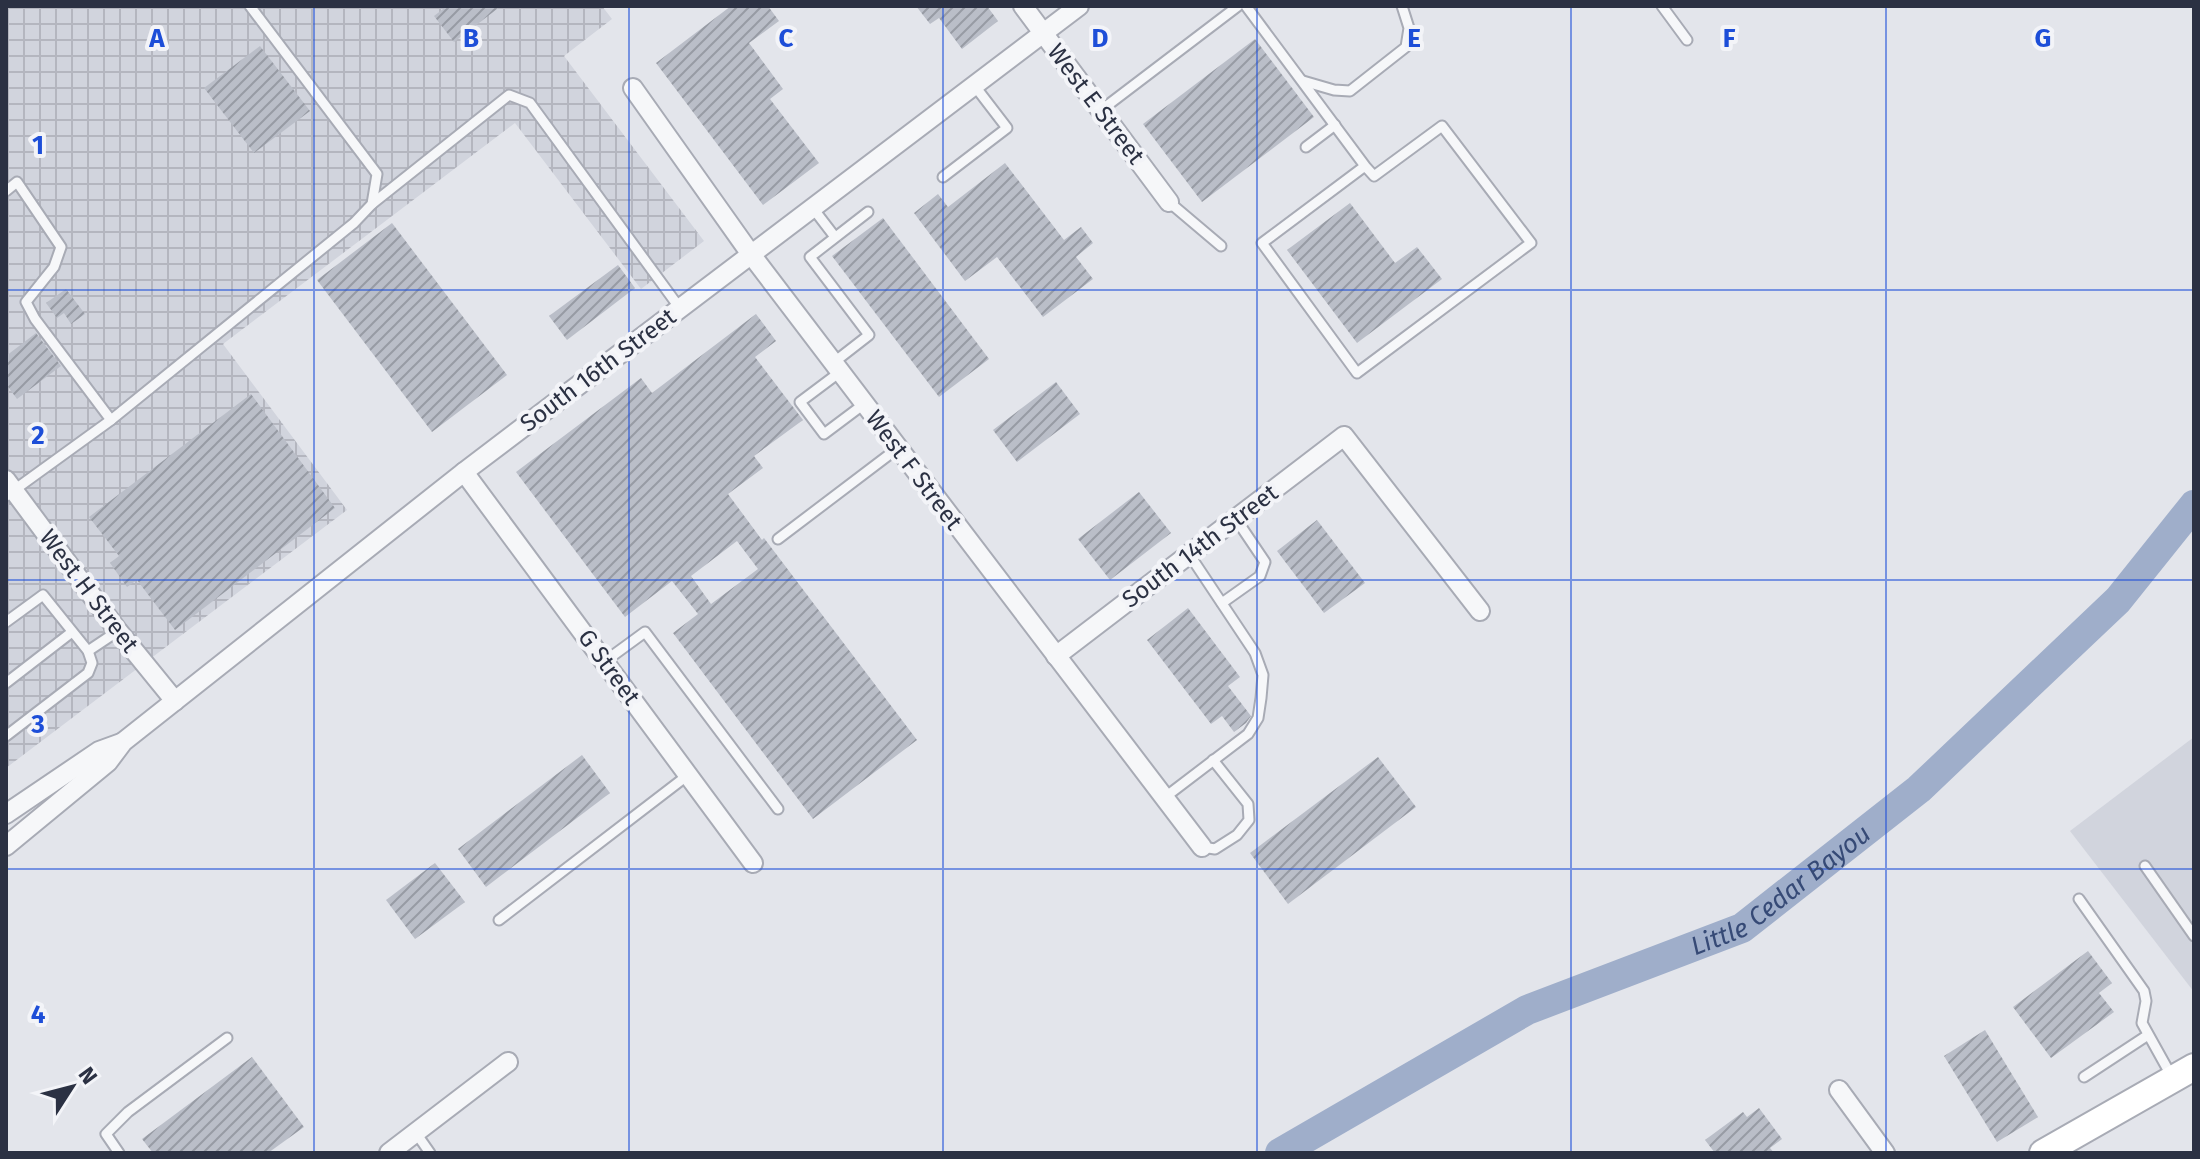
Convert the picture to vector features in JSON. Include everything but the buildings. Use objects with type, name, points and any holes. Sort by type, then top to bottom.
[{"type":"main road","points":[[2043,1153],[2184,1074]]},
{"type":"street","name":"West E Street","points":[[1023,6],[1169,202]]},
{"type":"street","name":"South 16th Street","points":[[6,846],[108,762],[123,742],[464,472],[1079,6]]},
{"type":"street","name":"West F Street","points":[[633,88],[750,253],[1202,847]]},
{"type":"street","name":"South 14th Street","points":[[1056,656],[1344,436],[1480,611]]},
{"type":"street","name":"G Street","points":[[464,472],[753,863]]},
{"type":"street","name":"West H Street","points":[[8,489],[175,701]]},
{"type":"street","name":"South 16th Street","points":[[6,814],[99,751],[123,742]]},
{"type":"street","points":[[389,1153],[508,1062]]},
{"type":"street","points":[[1839,1090],[1885,1153]]},
{"type":"lane","points":[[250,6],[377,174],[372,204]]},
{"type":"lane","points":[[1100,111],[1238,6]]},
{"type":"lane","points":[[1246,6],[1374,176],[1442,126],[1531,243],[1357,373],[1262,243],[1365,166]]},
{"type":"lane","points":[[1303,81],[1350,91],[1406,47],[1409,28],[1402,6]]},
{"type":"lane","points":[[1662,6],[1687,40]]},
{"type":"lane","points":[[943,177],[1007,128],[974,85]]},
{"type":"lane","points":[[8,489],[111,420],[509,95],[530,103],[679,307]]},
{"type":"lane","points":[[1306,147],[1335,125]]},
{"type":"lane","points":[[6,191],[17,182],[61,247],[54,267],[26,302],[35,319],[111,420]]},
{"type":"lane","points":[[1169,202],[1221,246]]},
{"type":"lane","points":[[812,207],[835,237]]},
{"type":"lane","points":[[864,404],[824,434],[800,402],[869,335],[810,257],[868,212]]},
{"type":"lane","points":[[778,539],[898,448]]},
{"type":"lane","points":[[1222,603],[1260,576],[1265,562],[1236,519]]},
{"type":"lane","points":[[1164,798],[1248,734],[1258,718],[1263,675],[1255,653],[1189,554]]},
{"type":"lane","points":[[6,622],[43,595],[88,651],[92,663],[88,673],[6,736]]},
{"type":"lane","points":[[88,651],[118,631]]},
{"type":"lane","points":[[6,683],[72,632]]},
{"type":"lane","points":[[604,662],[645,632],[778,809]]},
{"type":"lane","points":[[1202,847],[1215,849],[1237,835],[1249,820],[1248,804],[1213,760]]},
{"type":"lane","points":[[499,920],[688,775]]},
{"type":"lane","points":[[2145,866],[2194,936]]},
{"type":"lane","points":[[2079,899],[2144,991],[2146,1001],[2142,1023],[2148,1035],[2184,1074]]},
{"type":"lane","points":[[2084,1077],[2148,1035]]},
{"type":"lane","points":[[119,1153],[106,1134],[128,1112],[227,1038]]},
{"type":"lane","points":[[415,1133],[430,1153]]},
{"type":"shaded area","points":[[6,6],[602,6],[612,19],[564,56],[704,241],[641,289],[515,123],[223,344],[347,510],[6,768]]},
{"type":"shaded area","points":[[2194,737],[2194,992],[2070,831]]},
{"type":"waterway","name":"Little Cedar Bayou","points":[[1280,1153],[1527,1010],[1742,928],[1919,789],[2118,600],[2194,505]]}]
